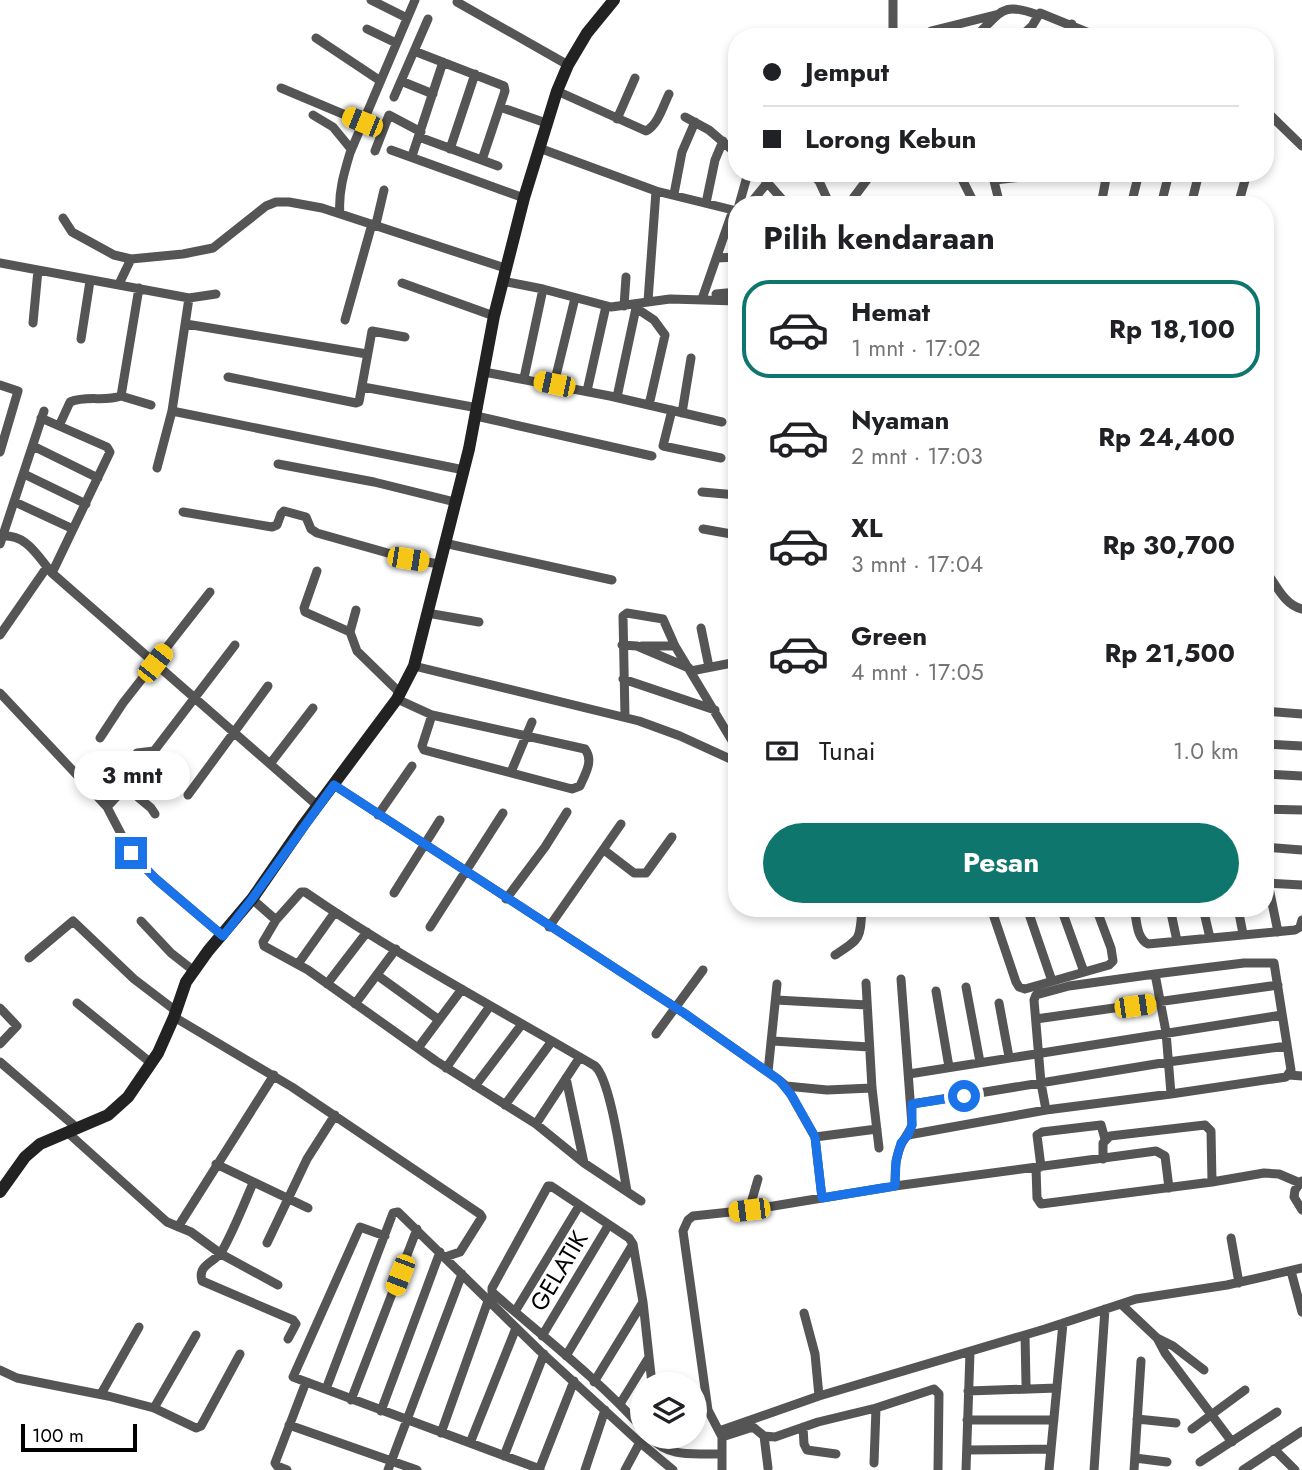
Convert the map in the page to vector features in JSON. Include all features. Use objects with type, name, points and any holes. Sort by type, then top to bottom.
[{"type":"main road","points":[[1,1190],[25,1157],[40,1144],[108,1115],[128,1097],[151,1063],[194,971],[252,899],[399,697],[414,666],[464,470],[494,316],[539,148],[568,65],[587,33],[614,0]]},
{"type":"street","points":[[371,0],[407,18]]},
{"type":"street","points":[[340,214],[343,175],[351,149],[415,0]]},
{"type":"street","points":[[893,0],[894,28]]},
{"type":"street","points":[[457,2],[568,65]]},
{"type":"street","points":[[985,28],[1011,7],[1038,15],[1040,13],[1080,28]]},
{"type":"street","points":[[959,28],[1000,14]]},
{"type":"street","points":[[1027,28],[1038,15]]},
{"type":"street","points":[[394,97],[428,19]]},
{"type":"street","points":[[1070,28],[1072,24]]},
{"type":"street","points":[[367,29],[396,43]]},
{"type":"street","points":[[316,38],[379,80]]},
{"type":"street","points":[[414,51],[504,86],[505,91],[482,160]]},
{"type":"street","points":[[412,156],[443,62]]},
{"type":"street","points":[[450,149],[475,75]]},
{"type":"street","points":[[617,119],[635,78]]},
{"type":"street","points":[[401,81],[433,94]]},
{"type":"street","points":[[281,88],[362,122]]},
{"type":"street","points":[[557,91],[640,131],[651,130],[669,94]]},
{"type":"street","points":[[500,107],[547,123]]},
{"type":"street","points":[[313,115],[333,127],[351,149]]},
{"type":"street","points":[[375,151],[389,115],[420,135],[498,166]]},
{"type":"street","points":[[685,117],[728,145]]},
{"type":"street","points":[[1274,119],[1302,146]]},
{"type":"street","points":[[674,194],[682,152],[695,122]]},
{"type":"street","points":[[706,203],[715,160],[723,141]]},
{"type":"street","points":[[539,148],[656,191],[728,207]]},
{"type":"street","points":[[391,150],[524,198]]},
{"type":"street","points":[[756,196],[768,182],[780,196]]},
{"type":"street","points":[[345,320],[384,190]]},
{"type":"street","points":[[648,301],[656,191]]},
{"type":"street","points":[[63,218],[72,232],[114,255],[131,259],[214,248],[266,206],[276,202],[322,208],[374,224],[543,289],[606,306],[636,306],[648,301],[728,293]]},
{"type":"street","points":[[703,296],[728,230]]},
{"type":"street","points":[[717,258],[728,257]]},
{"type":"street","points":[[119,284],[131,259]]},
{"type":"street","points":[[0,263],[189,299],[216,295]]},
{"type":"street","points":[[33,323],[38,270]]},
{"type":"street","points":[[624,306],[626,277]]},
{"type":"street","points":[[81,339],[90,281]]},
{"type":"street","points":[[402,283],[494,316]]},
{"type":"street","points":[[121,396],[139,288]]},
{"type":"street","points":[[524,378],[543,289]]},
{"type":"street","points":[[703,296],[728,300]]},
{"type":"street","points":[[554,384],[575,298]]},
{"type":"street","points":[[157,468],[172,411],[189,299]]},
{"type":"street","points":[[587,391],[606,306]]},
{"type":"street","points":[[617,397],[636,306]]},
{"type":"street","points":[[636,306],[654,320],[665,335],[649,405]]},
{"type":"street","points":[[186,324],[367,354]]},
{"type":"street","points":[[228,377],[356,403],[359,402],[363,387],[372,331],[405,337]]},
{"type":"street","points":[[682,413],[691,358]]},
{"type":"street","points":[[484,372],[617,397],[722,422]]},
{"type":"street","points":[[0,384],[18,391],[5,415],[0,452]]},
{"type":"street","points":[[363,387],[477,412],[652,456]]},
{"type":"street","points":[[60,426],[70,402],[85,398],[105,399],[121,396],[150,405]]},
{"type":"street","points":[[672,410],[663,446],[721,458]]},
{"type":"street","points":[[172,411],[464,470]]},
{"type":"street","points":[[0,635],[49,570],[73,529],[110,454],[109,449],[60,426],[42,414],[1,538],[18,537],[25,541],[49,570],[318,806]]},
{"type":"street","points":[[33,446],[98,478]]},
{"type":"street","points":[[278,464],[374,482],[455,502]]},
{"type":"street","points":[[24,474],[86,503]]},
{"type":"street","points":[[702,492],[728,494]]},
{"type":"street","points":[[15,502],[73,529]]},
{"type":"street","points":[[183,512],[272,527],[277,525],[280,515],[286,512],[306,517],[311,529],[317,533],[408,559],[439,564]]},
{"type":"street","points":[[703,529],[728,533]]},
{"type":"street","points":[[444,543],[612,580]]},
{"type":"street","points":[[317,571],[305,612],[350,632]]},
{"type":"street","points":[[1274,583],[1293,607],[1302,609]]},
{"type":"street","points":[[100,738],[123,703],[210,592]]},
{"type":"street","points":[[356,610],[350,632],[357,651],[399,697],[432,715],[528,735],[587,751],[590,760],[580,786],[572,789],[423,750],[432,715]]},
{"type":"street","points":[[427,613],[479,622]]},
{"type":"street","points":[[625,717],[622,645],[623,616],[627,613],[663,619],[675,646],[728,733]]},
{"type":"street","points":[[701,628],[709,667]]},
{"type":"street","points":[[107,807],[126,787],[137,754],[154,751],[235,645]]},
{"type":"street","points":[[622,645],[675,646]]},
{"type":"street","points":[[637,646],[690,670],[728,664]]},
{"type":"street","points":[[414,666],[625,717],[680,736],[728,758]]},
{"type":"street","points":[[623,679],[715,710]]},
{"type":"street","points":[[188,795],[268,687]]},
{"type":"street","points":[[0,694],[107,807],[131,853],[156,879],[223,936]]},
{"type":"street","points":[[270,764],[313,708]]},
{"type":"street","points":[[1274,712],[1302,714]]},
{"type":"street","points":[[511,772],[532,722]]},
{"type":"street","points":[[1274,744],[1302,746]]},
{"type":"street","points":[[379,815],[412,766]]},
{"type":"street","points":[[1274,774],[1302,776]]},
{"type":"street","points":[[334,785],[680,1011],[786,1086],[815,1137],[822,1198]]},
{"type":"street","points":[[126,787],[155,814]]},
{"type":"street","points":[[1274,808],[1302,810]]},
{"type":"street","points":[[506,899],[545,847],[566,812]]},
{"type":"street","points":[[430,927],[503,813]]},
{"type":"street","points":[[394,893],[440,820]]},
{"type":"street","points":[[550,927],[621,824]]},
{"type":"street","points":[[604,850],[634,873],[646,873],[672,837]]},
{"type":"street","points":[[1274,848],[1302,850]]},
{"type":"street","points":[[1274,884],[1302,886]]},
{"type":"street","points":[[627,1191],[602,1076],[595,1066],[302,891],[276,920],[263,944],[298,964],[446,1068],[536,1124],[584,1163],[641,1201]]},
{"type":"street","points":[[252,899],[276,920]]},
{"type":"street","points":[[298,964],[335,912]]},
{"type":"street","points":[[1274,916],[1278,932]]},
{"type":"street","points":[[835,955],[858,939],[862,917]]},
{"type":"street","points":[[994,917],[1019,987],[1025,989],[1109,965],[1113,961],[1111,948],[1099,917]]},
{"type":"street","points":[[1030,917],[1052,981]]},
{"type":"street","points":[[1064,917],[1084,972]]},
{"type":"street","points":[[1136,917],[1139,934],[1143,942],[1148,944],[1295,930],[1300,928],[1302,920]]},
{"type":"street","points":[[1172,917],[1177,941]]},
{"type":"street","points":[[1205,917],[1210,938]]},
{"type":"street","points":[[1240,917],[1243,934]]},
{"type":"street","points":[[29,958],[74,921],[175,1014],[274,1075],[481,1214],[460,1251],[442,1255]]},
{"type":"street","points":[[141,921],[170,953],[194,971]]},
{"type":"street","points":[[327,984],[367,932]]},
{"type":"street","points":[[355,1004],[396,949]]},
{"type":"street","points":[[1046,1110],[1034,1000],[1036,995],[1041,993],[1069,986],[1244,963],[1274,964],[1289,1075]]},
{"type":"street","points":[[656,1034],[680,1011],[703,970]]},
{"type":"street","points":[[1155,974],[1166,1032],[1171,1094]]},
{"type":"street","points":[[377,975],[439,1020]]},
{"type":"street","points":[[895,1186],[896,1161],[901,1143],[912,1125],[901,979]]},
{"type":"street","points":[[866,983],[872,1088],[879,1148]]},
{"type":"street","points":[[768,1072],[777,984]]},
{"type":"street","points":[[1036,1019],[1278,985]]},
{"type":"street","points":[[966,987],[980,1062]]},
{"type":"street","points":[[418,1048],[462,989]]},
{"type":"street","points":[[936,991],[949,1067]]},
{"type":"street","points":[[776,1000],[867,1006]]},
{"type":"street","points":[[77,1003],[151,1063]]},
{"type":"street","points":[[999,1003],[1009,1057]]},
{"type":"street","points":[[446,1068],[491,1006]]},
{"type":"street","points":[[0,1008],[17,1026],[0,1044]]},
{"type":"street","points":[[909,1074],[1282,1015]]},
{"type":"street","points":[[475,1086],[522,1024]]},
{"type":"street","points":[[505,1105],[552,1041]]},
{"type":"street","points":[[773,1041],[869,1047]]},
{"type":"street","points":[[912,1104],[1168,1062],[1287,1046]]},
{"type":"street","points":[[536,1124],[580,1057]]},
{"type":"street","points":[[0,1062],[167,1222],[191,1232],[221,1254],[278,1285]]},
{"type":"street","points":[[178,1227],[274,1075]]},
{"type":"street","points":[[908,1135],[1046,1110],[1289,1075],[1302,1076]]},
{"type":"street","points":[[566,1078],[584,1163]]},
{"type":"street","points":[[786,1086],[827,1090]]},
{"type":"street","points":[[792,1096],[827,1090],[872,1088]]},
{"type":"street","points":[[267,1243],[307,1159],[335,1115]]},
{"type":"street","points":[[1103,1159],[1105,1139],[1101,1125],[1042,1132],[1037,1135],[1037,1198],[1041,1204],[1212,1182],[1265,1172],[1301,1182],[1294,1197],[1302,1210]]},
{"type":"street","points":[[1105,1139],[1110,1136],[1205,1125],[1211,1131],[1212,1182]]},
{"type":"street","points":[[815,1137],[877,1129]]},
{"type":"street","points":[[722,1470],[721,1434],[708,1410],[683,1231],[693,1216],[749,1210],[895,1186],[1161,1152],[1166,1163],[1169,1188]]},
{"type":"street","points":[[216,1164],[309,1208]]},
{"type":"street","points":[[749,1210],[758,1179]]},
{"type":"street","points":[[253,1183],[221,1254],[201,1272],[202,1281],[293,1320],[296,1324],[288,1339]]},
{"type":"street","points":[[630,1415],[516,1310],[493,1293],[492,1288],[546,1188],[551,1186],[629,1238],[633,1244],[651,1372]]},
{"type":"street","points":[[516,1310],[579,1206]]},
{"type":"street","points":[[326,1389],[396,1212],[630,1433]]},
{"type":"street","name":"GELATIK","points":[[542,1336],[608,1226]]},
{"type":"street","points":[[385,1236],[360,1227],[293,1374],[295,1378],[540,1469],[574,1381]]},
{"type":"street","points":[[351,1400],[417,1230]]},
{"type":"street","points":[[1231,1238],[1239,1283]]},
{"type":"street","points":[[566,1356],[633,1244]]},
{"type":"street","points":[[381,1411],[442,1255]]},
{"type":"street","points":[[721,1434],[819,1396],[1121,1304],[1148,1297],[1239,1283],[1302,1268]]},
{"type":"street","points":[[1291,1271],[1302,1312]]},
{"type":"street","points":[[388,1470],[462,1274]]},
{"type":"street","points":[[440,1433],[488,1301]]},
{"type":"street","points":[[594,1382],[643,1302]]},
{"type":"street","points":[[1121,1304],[1157,1338],[1173,1346],[1204,1370]]},
{"type":"street","points":[[1094,1470],[1105,1309]]},
{"type":"street","points":[[804,1313],[815,1354],[819,1396]]},
{"type":"street","points":[[1049,1470],[1063,1323]]},
{"type":"street","points":[[101,1394],[139,1327]]},
{"type":"street","points":[[470,1443],[516,1328]]},
{"type":"street","points":[[154,1408],[196,1335]]},
{"type":"street","points":[[1025,1335],[1026,1384]]},
{"type":"street","points":[[1157,1338],[1165,1353],[1232,1442]]},
{"type":"street","points":[[966,1470],[970,1352]]},
{"type":"street","points":[[0,1370],[17,1378],[101,1394],[154,1408],[198,1428],[240,1353]]},
{"type":"street","points":[[504,1456],[544,1354]]},
{"type":"street","points":[[620,1404],[649,1357]]},
{"type":"street","points":[[1134,1470],[1141,1361]]},
{"type":"street","points":[[287,1470],[275,1463],[306,1382]]},
{"type":"street","points":[[968,1391],[1057,1388]]},
{"type":"street","points":[[721,1434],[753,1427],[764,1436],[775,1437],[931,1389],[938,1391],[938,1470]]},
{"type":"street","points":[[1192,1429],[1245,1390]]},
{"type":"street","points":[[874,1463],[876,1408]]},
{"type":"street","points":[[585,1470],[605,1410]]},
{"type":"street","points":[[1200,1462],[1277,1412]]},
{"type":"street","points":[[1137,1419],[1176,1423]]},
{"type":"street","points":[[967,1420],[1054,1420]]},
{"type":"street","points":[[289,1425],[417,1470]]},
{"type":"street","points":[[803,1427],[806,1448],[836,1454]]},
{"type":"street","points":[[1243,1470],[1302,1431]]},
{"type":"street","points":[[764,1436],[768,1468]]},
{"type":"street","points":[[625,1470],[636,1449]]},
{"type":"street","points":[[648,1449],[671,1469]]},
{"type":"street","points":[[668,1449],[673,1452],[722,1454]]},
{"type":"street","points":[[967,1450],[1051,1449]]},
{"type":"street","points":[[1274,1449],[1295,1470]]},
{"type":"street","points":[[1135,1458],[1167,1462]]},
{"type":"route","points":[[131,853],[156,879],[223,936],[334,785],[684,1013],[779,1080],[786,1086],[815,1137],[822,1198],[895,1186],[896,1161],[901,1143],[912,1125],[912,1104],[964,1096]]}]
